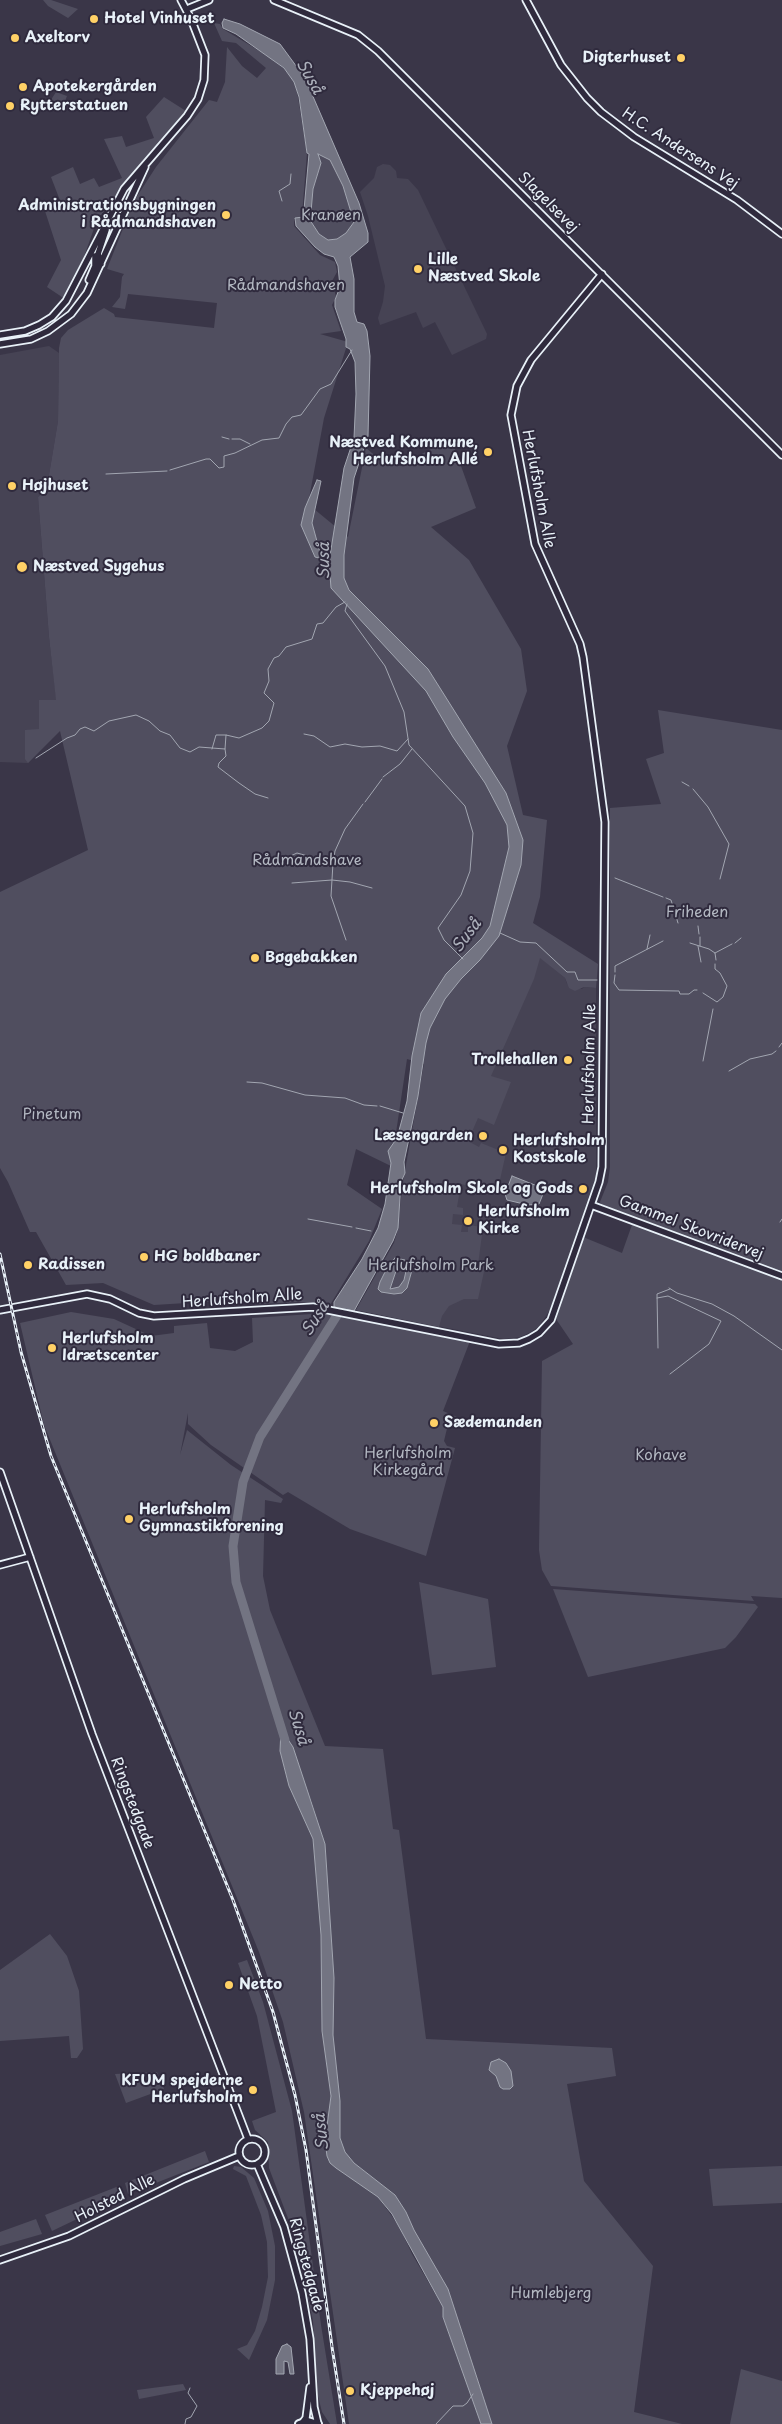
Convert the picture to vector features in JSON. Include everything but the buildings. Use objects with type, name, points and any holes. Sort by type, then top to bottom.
[{"type":"main road","points":[[301,2423],[318,2424]]},
{"type":"street","points":[[0,335],[25,331],[52,317],[75,288],[124,189],[193,107],[204,80],[205,55],[187,9],[181,0]]},
{"type":"street","points":[[187,9],[209,0]]},
{"type":"street","name":"Slagelsevej","points":[[274,0],[367,42],[782,455]]},
{"type":"street","name":"H.C. Andersens Vej","points":[[526,0],[561,65],[587,98],[602,112],[634,137],[737,200],[782,234]]},
{"type":"street","points":[[0,344],[31,339],[48,332],[71,314],[81,301],[101,264],[147,163]]},
{"type":"street","points":[[101,264],[98,254],[113,208]]},
{"type":"street","points":[[81,301],[95,266],[93,251]]},
{"type":"street","name":"Herlufsholm Alle","points":[[0,1310],[87,1294],[110,1299],[139,1313],[154,1316],[255,1309],[327,1308],[499,1344],[519,1343],[530,1339],[545,1327],[556,1311],[599,1182],[602,1166],[606,840],[604,806],[583,657],[580,644],[534,544],[512,415],[517,386],[531,360],[602,274]]},
{"type":"street","name":"Gammel Skovridervej","points":[[591,1205],[782,1276]]},
{"type":"street","name":"Ringstedgade","points":[[0,1472],[92,1734],[248,2140]]},
{"type":"street","points":[[0,1565],[30,1557]]},
{"type":"street","points":[[248,2140],[260,2142],[265,2150],[264,2158],[257,2164],[249,2165],[240,2156],[239,2148],[248,2140]]},
{"type":"street","name":"Holsted Alle","points":[[0,2260],[69,2236],[179,2181],[240,2156]]},
{"type":"street","name":"Ringstedgade","points":[[257,2164],[284,2227],[295,2267],[309,2330],[315,2418],[318,2424]]},
{"type":"street","name":"Ringstedgade","points":[[301,2423],[306,2416],[312,2378]]},
{"type":"shaded area","name":"Lille Næstved Skole","points":[[383,164],[390,165],[396,171],[397,178],[408,179],[418,190],[487,334],[486,339],[452,355],[435,322],[423,328],[416,312],[380,325],[378,318],[385,286],[368,216],[360,192],[374,178],[377,167]]},
{"type":"shaded area","name":"Næstved Sygehus","points":[[49,346],[59,353],[58,421],[48,481],[45,491],[38,497],[49,637],[60,730],[28,763],[0,762],[0,355]]},
{"type":"shaded area","name":"Herlufsholm Kostskole","points":[[531,950],[565,978],[567,984],[582,989],[584,987],[596,988],[596,1176],[550,1310],[539,1326],[531,1332],[520,1337],[504,1339],[356,1310],[394,1243],[397,1233],[403,1182],[424,1065]]},
{"type":"green space","points":[[43,0],[51,0],[78,9],[68,18],[48,6]]},
{"type":"green space","name":"Rådmandshave","points":[[214,23],[220,24],[223,29],[268,56],[287,71],[296,85],[307,153],[302,215],[299,219],[294,219],[294,226],[320,255],[335,262],[337,272],[332,281],[336,297],[332,305],[341,331],[320,334],[348,342],[324,418],[308,504],[348,537],[366,448],[378,458],[400,466],[451,438],[476,508],[431,527],[469,560],[521,649],[527,691],[507,746],[523,815],[547,820],[540,897],[533,923],[598,964],[596,988],[584,987],[575,991],[569,988],[565,978],[540,958],[534,979],[491,1076],[511,1082],[494,1125],[478,1118],[468,1141],[479,1147],[481,1143],[506,1153],[497,1193],[461,1184],[457,1207],[463,1208],[463,1215],[453,1214],[452,1224],[462,1225],[461,1232],[468,1232],[468,1225],[483,1227],[478,1265],[485,1267],[478,1299],[464,1299],[449,1306],[442,1316],[439,1327],[356,1310],[394,1243],[397,1233],[403,1182],[424,1064],[407,1059],[391,1166],[356,1149],[347,1185],[382,1209],[369,1241],[330,1305],[298,1302],[259,1304],[250,1299],[154,1305],[103,1283],[66,1285],[36,1232],[30,1232],[0,1168],[0,892],[88,850],[60,731],[28,763],[25,759],[25,730],[39,729],[39,700],[56,700],[38,497],[45,491],[48,481],[58,421],[59,348],[61,338],[68,330],[104,308],[114,314],[115,317],[214,328],[217,303],[128,294],[125,309],[112,307],[120,297],[124,274],[107,269],[134,201],[156,167],[209,100],[217,102],[225,82],[227,47],[242,66],[257,78],[266,68],[236,43],[222,41]]},
{"type":"green space","points":[[56,92],[67,96],[65,101],[68,103],[62,112],[47,106]]},
{"type":"green space","points":[[164,97],[186,111],[97,220],[75,282],[65,299],[47,287],[61,260],[45,211],[61,203],[51,177],[73,167],[80,184],[94,178],[99,187],[122,178],[104,139],[122,136],[126,147],[154,138],[146,117]]},
{"type":"green space","name":"Kranøen","points":[[318,154],[330,160],[343,186],[354,222],[346,233],[337,239],[328,240],[319,234],[308,217],[311,212],[313,189],[321,163]]},
{"type":"green space","name":"Friheden","points":[[658,710],[782,730],[782,1272],[601,1204],[600,1202],[608,1182],[610,1167],[610,808],[661,804],[646,759],[664,753]]},
{"type":"green space","name":"Kohave","points":[[633,1222],[782,1280],[782,1598],[751,1596],[754,1601],[551,1586],[542,1570],[539,1550],[542,1361],[573,1344],[556,1319],[583,1237],[622,1253]]},
{"type":"green space","points":[[71,1312],[114,1319],[151,1336],[174,1333],[174,1326],[207,1323],[210,1348],[235,1351],[253,1342],[252,1318],[327,1313],[470,1341],[443,1411],[457,1417],[451,1417],[449,1420],[444,1441],[447,1446],[455,1448],[426,1556],[350,1529],[288,1492],[283,1495],[211,1445],[188,1424],[188,1413],[180,1455],[187,1430],[231,1465],[283,1499],[281,1503],[265,1500],[263,1576],[270,1610],[325,1746],[383,1749],[393,1829],[399,1830],[426,2039],[612,2048],[616,2076],[567,2084],[584,2181],[653,2266],[634,2412],[682,2424],[492,2424],[448,2289],[395,2195],[354,2163],[345,2152],[340,2138],[340,2101],[333,2035],[334,1978],[325,1844],[311,1800],[281,1730],[280,1751],[289,1786],[313,1839],[321,1935],[322,2031],[331,2096],[325,2148],[330,2163],[378,2197],[399,2226],[412,2254],[443,2307],[443,2317],[481,2424],[349,2424],[304,2112],[283,2022],[259,1952],[44,1425],[20,1323]]},
{"type":"green space","points":[[419,1582],[488,1599],[496,1667],[432,1675]]},
{"type":"green space","points":[[553,1589],[755,1604],[758,1607],[736,1637],[725,1648],[588,1677]]},
{"type":"green space","points":[[50,1934],[67,1956],[79,1991],[83,2049],[77,2058],[71,2058],[69,2036],[0,2041],[0,1970]]},
{"type":"green space","points":[[247,1960],[263,2002],[292,2111],[321,2325],[337,2424],[330,2424],[322,2412],[318,2396],[313,2321],[297,2242],[269,2168],[268,2142],[255,2130],[252,2121],[276,2112],[257,2016],[238,1963]]},
{"type":"green space","points":[[157,2072],[164,2089],[126,2103],[115,2074]]},
{"type":"green space","points":[[205,2151],[209,2162],[128,2194],[125,2183]]},
{"type":"green space","points":[[234,2166],[241,2167],[254,2178],[268,2211],[275,2246],[275,2280],[267,2320],[249,2360],[237,2349],[247,2345],[255,2331],[262,2307],[268,2277],[267,2242],[261,2215],[246,2176],[233,2169]]},
{"type":"green space","points":[[782,2166],[782,2203],[713,2206],[709,2169]]},
{"type":"green space","points":[[119,2186],[123,2197],[52,2231],[45,2215]]},
{"type":"green space","points":[[36,2219],[42,2234],[0,2246],[0,2232]]},
{"type":"green space","points":[[741,2369],[782,2381],[782,2424],[730,2424]]},
{"type":"green space","points":[[183,2384],[186,2390],[139,2399],[137,2390]]},
{"type":"water","points":[[224,19],[240,24],[280,44],[305,78],[359,203],[368,233],[368,242],[350,257],[354,279],[354,312],[357,322],[364,324],[367,331],[370,356],[368,436],[354,478],[344,555],[344,578],[349,590],[428,669],[506,793],[523,840],[521,865],[499,936],[445,999],[430,1028],[404,1162],[405,1173],[401,1182],[398,1228],[393,1241],[354,1311],[334,1307],[334,1302],[362,1259],[378,1228],[385,1204],[391,1163],[388,1151],[397,1138],[407,1101],[412,1056],[421,1013],[446,974],[482,938],[490,926],[509,847],[507,825],[485,783],[453,737],[426,691],[331,588],[329,562],[344,468],[354,438],[356,394],[355,362],[350,349],[346,347],[346,339],[335,307],[335,300],[340,287],[338,266],[334,257],[324,254],[315,247],[296,226],[295,218],[303,217],[309,154],[307,153],[299,97],[294,82],[284,68],[236,34],[223,28],[222,23]],"holes":[[[318,154],[330,160],[343,186],[354,222],[346,233],[337,239],[328,240],[319,234],[308,217],[311,212],[313,189],[321,163]]]},
{"type":"water","points":[[317,480],[321,481],[312,523],[321,556],[319,558],[315,557],[301,525],[305,508]]},
{"type":"water","points":[[512,1176],[545,1189],[539,1204],[528,1205],[507,1200],[505,1194]]},
{"type":"water","points":[[395,1258],[405,1260],[412,1270],[407,1288],[402,1293],[381,1292],[378,1289],[389,1264]],"holes":[[[399,1262],[405,1265],[404,1280],[399,1287],[390,1289]]]},
{"type":"water","points":[[281,1729],[293,1747],[325,1844],[334,1978],[333,2035],[340,2101],[340,2138],[345,2152],[354,2163],[395,2195],[448,2289],[492,2424],[481,2424],[443,2317],[443,2307],[392,2214],[378,2197],[336,2168],[330,2163],[327,2156],[325,2141],[331,2096],[322,2031],[321,1935],[313,1839],[289,1786],[280,1751]]},
{"type":"water","points":[[499,2059],[506,2063],[511,2071],[513,2086],[510,2089],[500,2087],[496,2076],[489,2070],[491,2062]]},
{"type":"water","points":[[287,2344],[291,2347],[294,2374],[290,2374],[288,2362],[284,2361],[284,2374],[276,2374],[276,2359],[282,2346]]},
{"type":"waterway","points":[[282,201],[279,191],[290,184],[291,174]]},
{"type":"waterway","points":[[170,470],[206,459],[210,459],[219,468],[224,467],[224,456],[235,453],[262,440],[279,438],[292,417],[301,415],[320,389],[331,384],[352,350]]},
{"type":"waterway","points":[[222,437],[229,439]]},
{"type":"waterway","points":[[232,439],[240,439],[250,444]]},
{"type":"waterway","points":[[106,474],[167,471]]},
{"type":"waterway","points":[[36,758],[75,735],[80,729],[85,727],[94,731],[109,721],[136,715],[149,721],[160,731],[170,735],[180,748],[190,752],[199,747],[225,749],[226,735],[239,738],[262,728],[269,721],[274,703],[264,693],[269,681],[268,669],[274,658],[279,656],[286,647],[312,639],[317,624],[323,623],[336,607],[345,602]]},
{"type":"waterway","points":[[347,604],[345,611],[385,666],[404,712],[409,745],[465,806],[473,833],[470,871],[461,895],[438,928],[444,940],[463,959]]},
{"type":"waterway","points":[[304,734],[314,736],[330,747],[345,744],[362,747],[380,746],[397,751],[408,739]]},
{"type":"waterway","points":[[212,749],[216,735],[226,735]]},
{"type":"waterway","points":[[225,749],[226,756],[219,763],[218,767],[255,794],[268,798]]},
{"type":"waterway","points":[[383,777],[400,764],[412,749]]},
{"type":"waterway","points":[[365,802],[382,779]]},
{"type":"waterway","points":[[682,782],[689,786]]},
{"type":"waterway","points":[[693,789],[708,807],[729,844],[720,879]]},
{"type":"waterway","points":[[346,940],[331,896],[333,863],[335,851],[345,829],[363,804]]},
{"type":"waterway","points":[[284,859],[297,853],[333,863]]},
{"type":"waterway","points":[[615,878],[663,897]]},
{"type":"waterway","points":[[292,883],[332,880],[350,882],[372,888]]},
{"type":"waterway","points":[[666,898],[671,900],[678,923]]},
{"type":"waterway","points":[[698,926],[699,934]]},
{"type":"waterway","points":[[500,933],[520,942],[536,943],[567,972],[575,972],[578,980],[597,980]]},
{"type":"waterway","points":[[647,949],[650,935]]},
{"type":"waterway","points":[[700,937],[700,946]]},
{"type":"waterway","points":[[735,943],[741,938]]},
{"type":"waterway","points":[[615,972],[615,966],[663,941]]},
{"type":"waterway","points":[[690,943],[709,949],[715,953],[716,960]]},
{"type":"waterway","points":[[715,953],[732,944]]},
{"type":"waterway","points":[[698,946],[701,962]]},
{"type":"waterway","points":[[703,993],[717,1002],[723,997],[727,986],[720,973],[715,969],[715,964]]},
{"type":"waterway","points":[[615,975],[614,983],[619,990],[679,991],[680,994],[689,994],[697,990]]},
{"type":"waterway","points":[[703,1061],[713,1009]]},
{"type":"waterway","points":[[779,1047],[782,1043]]},
{"type":"waterway","points":[[729,1071],[750,1059],[772,1054],[776,1051]]},
{"type":"waterway","points":[[247,1082],[262,1083],[305,1095],[345,1098],[364,1105],[377,1106]]},
{"type":"waterway","points":[[380,1106],[403,1113]]},
{"type":"waterway","points":[[308,1219],[352,1227]]},
{"type":"waterway","points":[[356,1228],[371,1231]]},
{"type":"waterway","points":[[669,1288],[677,1293],[712,1304],[734,1316],[782,1350]]},
{"type":"waterway","points":[[658,1348],[657,1294],[670,1289]]},
{"type":"waterway","points":[[657,1298],[668,1296],[721,1321],[709,1344],[670,1374]]},
{"type":"waterway","name":"Suså","points":[[285,1740],[236,1582],[233,1546],[243,1482],[260,1437],[348,1298]]},
{"type":"waterway","points":[[185,2424],[186,2419],[191,2417],[197,2406],[188,2393],[190,2388]]},
{"type":"waterway","points":[[436,2424],[453,2406],[463,2406],[473,2394]]},
{"type":"railway","points":[[0,1254],[21,1352],[51,1456],[233,1900],[273,2012],[295,2095],[306,2150],[344,2424]]},
{"type":"place","name":"Hotel Vinhuset","points":[[94,19]]},
{"type":"place","name":"Axeltorv","points":[[15,38]]},
{"type":"place","name":"Digterhuset","points":[[681,58]]},
{"type":"place","name":"Apotekergården","points":[[23,87]]},
{"type":"place","name":"Rytterstatuen","points":[[10,106]]},
{"type":"place","name":"Administrationsbygningen i Rådmandshaven","points":[[226,215]]},
{"type":"place","name":"Lille Næstved Skole","points":[[418,269]]},
{"type":"place","name":"Næstved Kommune, Herlufsholm Allé","points":[[488,452]]},
{"type":"place","name":"Højhuset","points":[[12,486]]},
{"type":"place","name":"Næstved Sygehus","points":[[22,567]]},
{"type":"place","name":"Bøgebakken","points":[[255,958]]},
{"type":"place","name":"Trollehallen","points":[[568,1060]]},
{"type":"place","name":"Læsengarden","points":[[483,1136]]},
{"type":"place","name":"Herlufsholm Kostskole","points":[[503,1150]]},
{"type":"place","name":"Herlufsholm Skole og Gods","points":[[583,1189]]},
{"type":"place","name":"Herlufsholm Kirke","points":[[468,1221]]},
{"type":"place","name":"HG boldbaner","points":[[144,1257]]},
{"type":"place","name":"Radissen","points":[[28,1265]]},
{"type":"place","name":"Herlufsholm Idrætscenter","points":[[52,1348]]},
{"type":"place","name":"Sædemanden","points":[[434,1423]]},
{"type":"place","name":"Herlufsholm Gymnastikforening","points":[[129,1519]]},
{"type":"place","name":"Netto","points":[[229,1985]]},
{"type":"place","name":"KFUM spejderne Herlufsholm","points":[[253,2090]]},
{"type":"place","name":"Kjeppehøj","points":[[350,2391]]},
{"type":"park label","name":"Rådmandshaven","points":[[286,286]]},
{"type":"park label","name":"Pinetum","points":[[52,1115]]},
{"type":"park label","name":"Herlufsholm Park","points":[[431,1266]]},
{"type":"park label","name":"Herlufsholm Kirkegård","points":[[408,1462]]},
{"type":"park label","name":"Humlebjerg","points":[[551,2294]]}]
